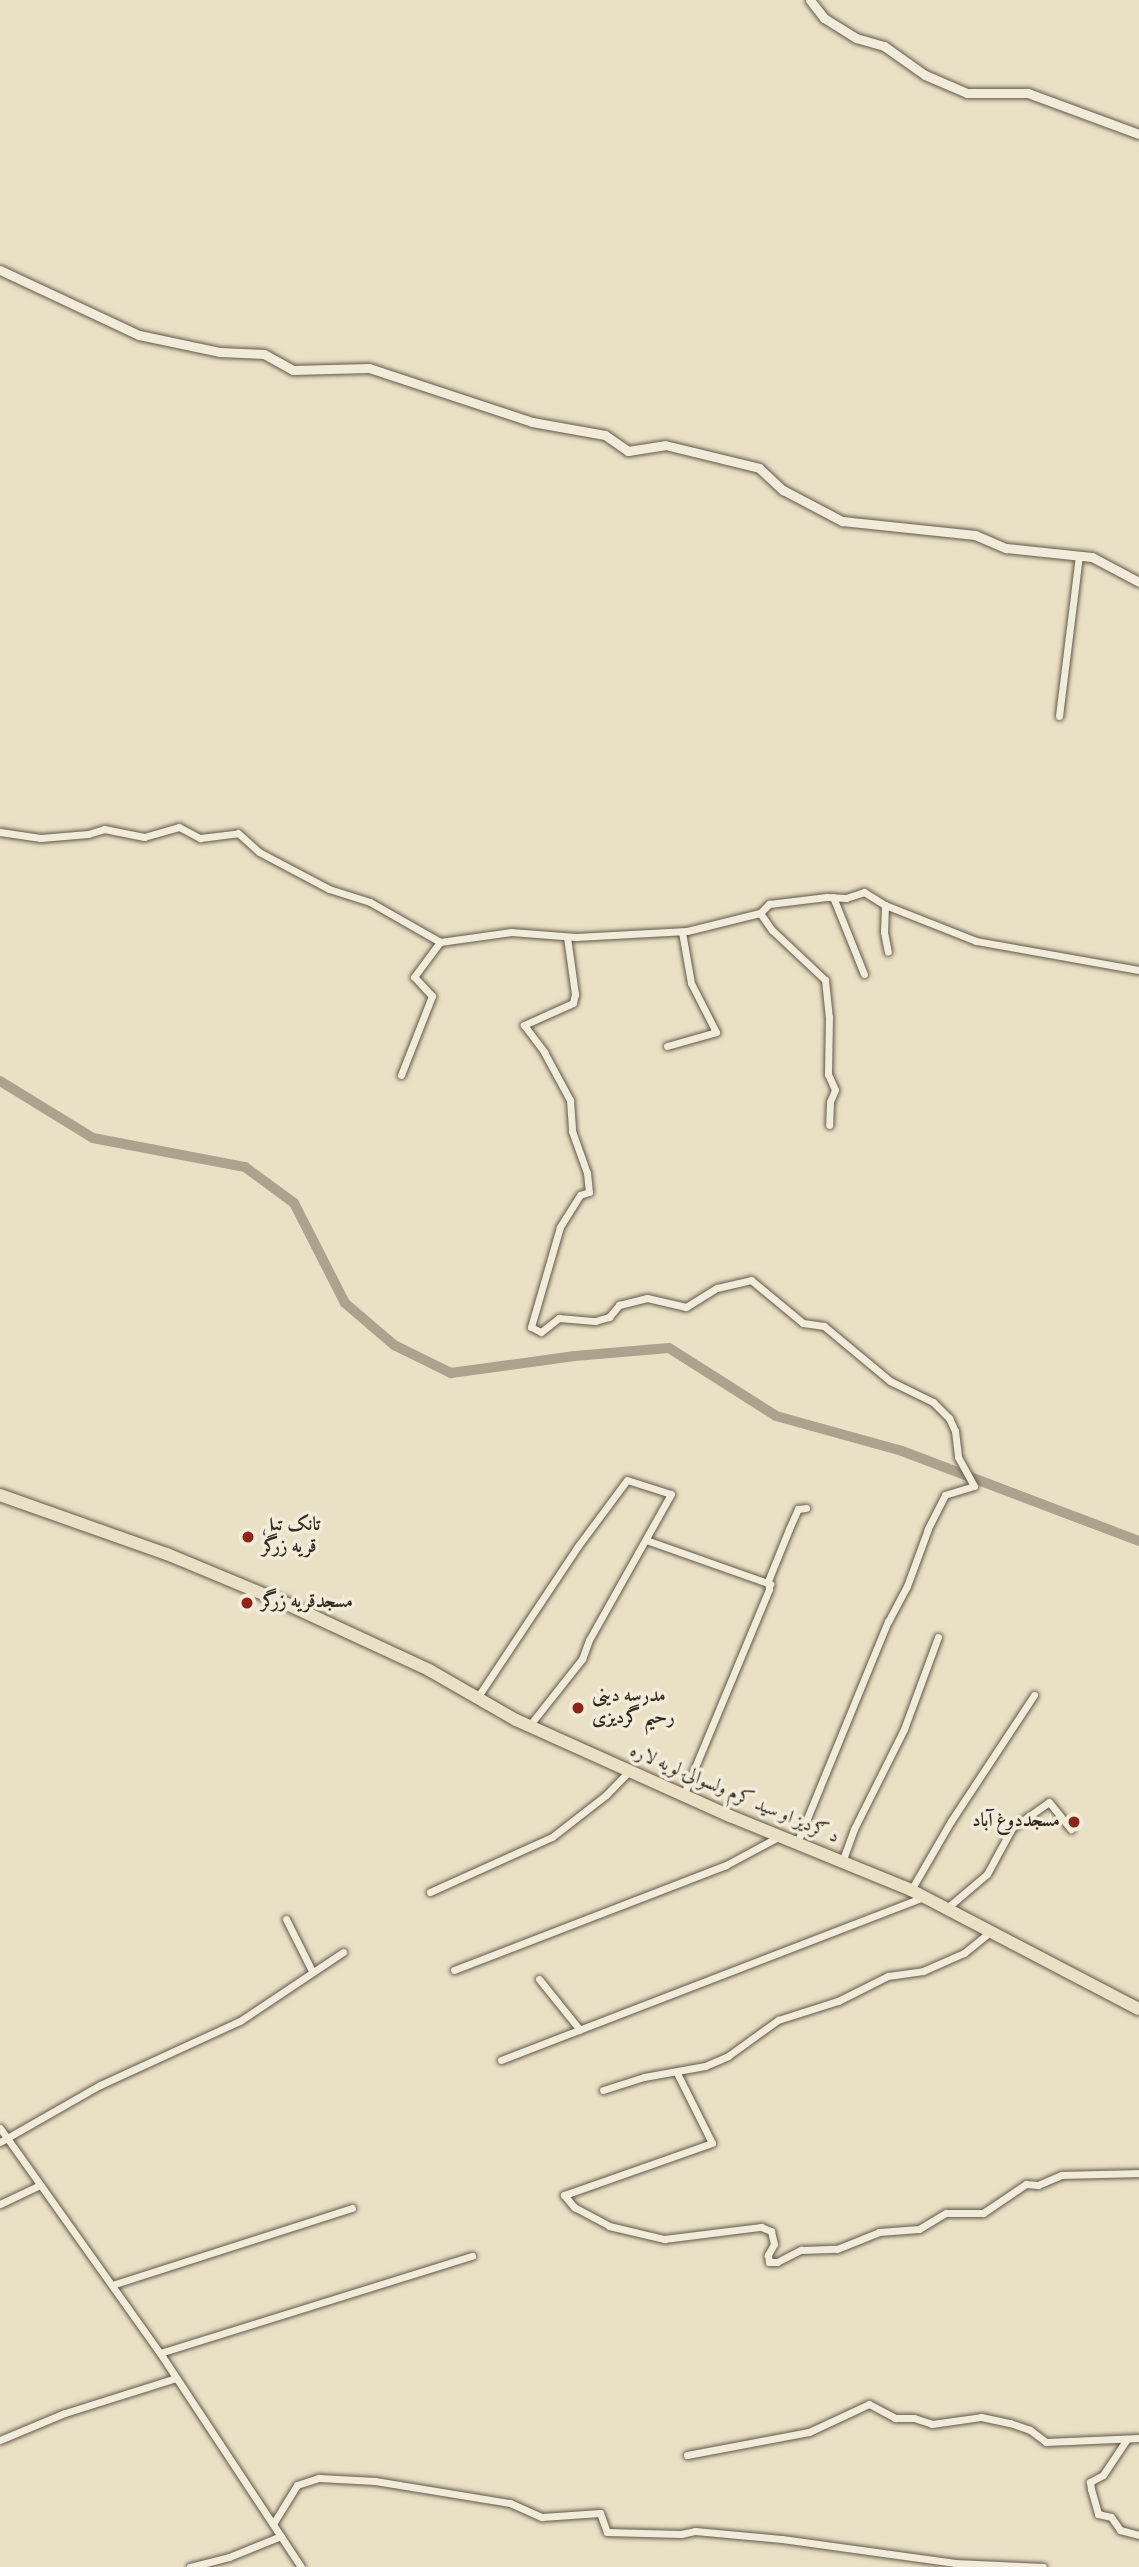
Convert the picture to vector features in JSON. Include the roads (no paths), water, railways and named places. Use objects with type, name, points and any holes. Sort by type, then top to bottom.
[{"type":"highway","name":"د ګردیز او سید کرم ولسوالۍ لویه لاره","points":[[0,1495],[167,1554],[287,1604],[429,1670],[529,1726],[683,1796],[911,1890],[1139,2009]]},
{"type":"street","points":[[810,0],[824,18],[856,38],[884,47],[925,75],[967,93],[1028,93],[1139,134]]},
{"type":"street","points":[[0,270],[139,335],[220,352],[264,354],[293,370],[369,368],[532,422],[605,435],[628,451],[665,445],[759,468],[783,490],[842,521],[975,535],[1006,548],[1092,557],[1139,582]]},
{"type":"street","points":[[1059,716],[1079,555]]},
{"type":"street","points":[[0,832],[41,838],[88,834],[104,829],[144,837],[179,827],[200,838],[238,833],[258,852],[329,889],[370,902],[440,942],[512,932],[567,937],[682,932],[760,914],[769,904],[846,898],[864,892],[885,905],[976,941],[1139,970]]},
{"type":"street","points":[[833,897],[864,974]]},
{"type":"street","points":[[885,905],[884,932],[888,952]]},
{"type":"street","points":[[760,914],[772,930],[825,980],[829,1017],[828,1074],[835,1090],[830,1102],[829,1125]]},
{"type":"street","points":[[667,1046],[716,1032],[691,983],[682,932]]},
{"type":"street","points":[[567,937],[575,994],[573,1003],[524,1025],[544,1052],[570,1100],[572,1131],[587,1173],[589,1192],[580,1195],[560,1227],[531,1327],[541,1332],[559,1318],[595,1321],[609,1317],[620,1305],[648,1298],[686,1307],[717,1288],[751,1280],[803,1323],[824,1326],[890,1381],[933,1402],[949,1418],[955,1431],[958,1457],[974,1486],[945,1495],[928,1529],[907,1586],[888,1621],[797,1843]]},
{"type":"street","points":[[401,1075],[432,996],[414,977],[440,942]]},
{"type":"street","points":[[477,1698],[578,1546],[626,1480],[671,1494],[589,1640],[582,1659],[529,1726]]},
{"type":"street","points":[[683,1796],[798,1509],[806,1508]]},
{"type":"street","points":[[646,1540],[770,1584]]},
{"type":"street","points":[[842,1862],[854,1829],[904,1729],[938,1637]]},
{"type":"street","points":[[911,1890],[958,1810],[1034,1695]]},
{"type":"street","points":[[430,1892],[552,1837],[606,1795],[629,1771]]},
{"type":"street","points":[[947,1909],[987,1874],[1012,1828],[1049,1802],[1071,1829]]},
{"type":"street","points":[[454,1970],[726,1865],[781,1836]]},
{"type":"street","points":[[500,2060],[924,1897]]},
{"type":"street","points":[[286,1919],[313,1970]]},
{"type":"street","points":[[603,2090],[644,2077],[677,2073],[728,2056],[778,2020],[838,2001],[888,1976],[923,1971],[964,1953],[990,1932]]},
{"type":"street","points":[[4,2141],[100,2085],[240,2021],[343,1952]]},
{"type":"street","points":[[539,1979],[580,2030]]},
{"type":"street","points":[[677,2073],[712,2143],[564,2194],[574,2207],[609,2226],[664,2239],[761,2227],[771,2231],[774,2244],[768,2255],[769,2262],[776,2262],[801,2250],[837,2249],[879,2232],[919,2229],[946,2213],[983,2213],[1026,2184],[1038,2185],[1062,2175],[1139,2173]]},
{"type":"street","points":[[0,2128],[4,2141],[40,2185],[160,2353],[301,2567]]},
{"type":"street","points":[[0,2204],[40,2185]]},
{"type":"street","points":[[112,2286],[352,2208]]},
{"type":"street","points":[[160,2353],[472,2256]]},
{"type":"street","points":[[0,2440],[65,2413],[176,2378]]},
{"type":"street","points":[[687,2455],[809,2432],[869,2404],[895,2418],[914,2418],[932,2424],[981,2417],[1010,2423],[1030,2430],[1046,2442],[1139,2438]]},
{"type":"street","points":[[1126,2439],[1103,2475],[1090,2482],[1098,2514],[1111,2517],[1119,2530],[1139,2535]]},
{"type":"street","points":[[273,2524],[297,2485],[319,2478],[375,2481],[510,2503],[542,2517],[600,2513],[607,2532],[695,2532],[782,2539],[955,2563],[1043,2567]]},
{"type":"street","points":[[190,2567],[229,2557],[281,2536]]},
{"type":"waterway","points":[[0,1081],[93,1138],[245,1167],[294,1203],[345,1303],[394,1345],[451,1373],[575,1356],[669,1348],[776,1416],[902,1451],[1139,1541]]},
{"type":"place","name":"تانک تیل قریه زرگر","points":[[248,1537]]},
{"type":"place","name":"مسجدقریه زرگر","points":[[247,1603]]},
{"type":"place","name":"مدرسه دینی رحیم گردیزی","points":[[578,1708]]},
{"type":"place","name":"مسجددوغ آباد","points":[[1074,1822]]}]
